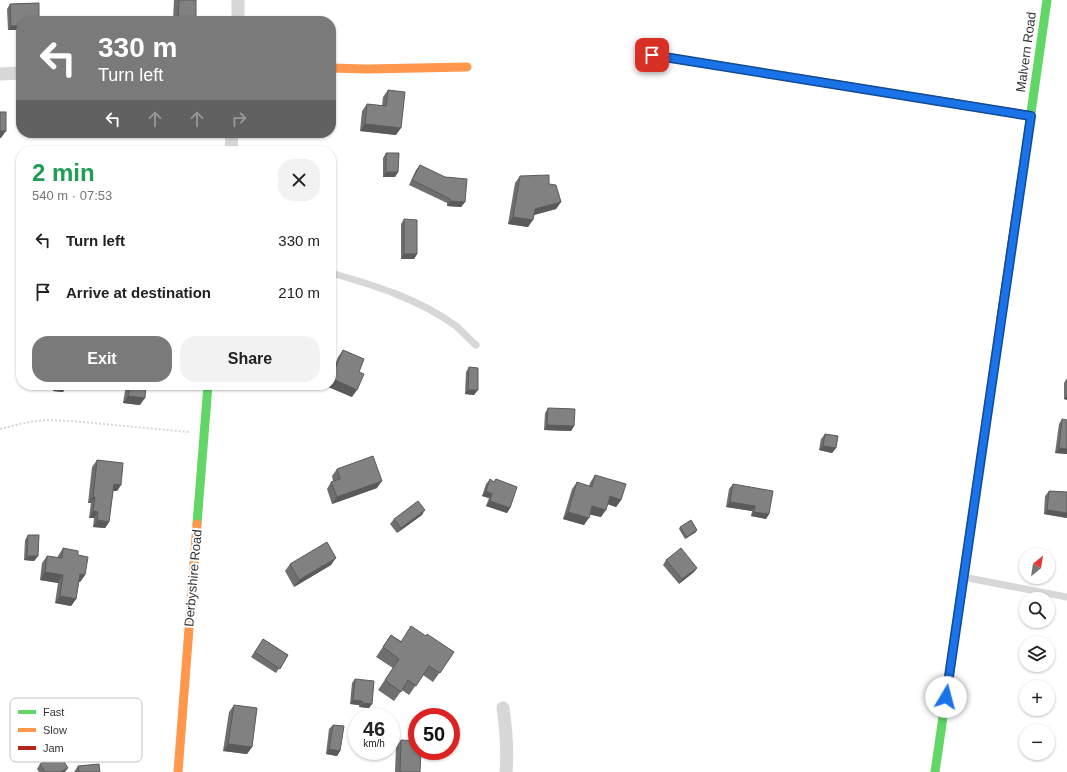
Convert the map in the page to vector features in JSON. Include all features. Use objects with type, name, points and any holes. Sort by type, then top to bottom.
[{"type":"street","points":[[238,0],[238,16]]},
{"type":"street","name":"Malvern Road","points":[[935,772],[1031,116],[1046,0]]},
{"type":"street","points":[[652,55],[1031,116]]},
{"type":"street","points":[[336,68],[467,67]]},
{"type":"street","points":[[0,74],[16,73]]},
{"type":"street","name":"Derbyshire Road","points":[[178,772],[208,390]]},
{"type":"street","points":[[503,708],[507,749],[506,772]]},
{"type":"lane","points":[[336,274],[358,280],[408,299],[439,315],[457,327],[476,345]]},
{"type":"lane","points":[[963,578],[1067,596]]},
{"type":"path","points":[[0,429],[29,422],[47,420],[204,433]]},
{"type":"building","points":[[179,0],[196,0],[196,16],[178,16]]},
{"type":"building","points":[[39,3],[39,16],[16,16],[16,26],[11,26],[10,4]]},
{"type":"building","points":[[388,90],[405,92],[401,128],[365,124],[367,104],[386,106]]},
{"type":"building","points":[[0,112],[6,112],[6,131],[0,131]]},
{"type":"building","points":[[386,153],[399,153],[398,172],[386,172]]},
{"type":"building","points":[[420,165],[445,177],[467,179],[465,202],[450,201],[450,199],[412,180]]},
{"type":"building","points":[[549,175],[549,184],[556,185],[561,202],[535,209],[533,220],[513,217],[520,176]]},
{"type":"building","points":[[404,219],[417,220],[417,254],[404,254]]},
{"type":"building","points":[[343,350],[364,359],[359,372],[364,374],[357,390],[336,380],[336,366]]},
{"type":"building","points":[[469,367],[478,368],[478,390],[468,390]]},
{"type":"building","points":[[129,390],[146,390],[145,398],[128,396]]},
{"type":"building","points":[[548,408],[575,409],[574,426],[547,425]]},
{"type":"building","points":[[1062,419],[1067,420],[1067,449],[1059,448]]},
{"type":"building","points":[[825,434],[838,436],[836,448],[823,446]]},
{"type":"building","points":[[373,456],[382,481],[337,497],[331,482],[340,479],[337,469]]},
{"type":"building","points":[[97,460],[123,463],[121,485],[114,484],[109,522],[97,520],[98,512],[93,511]]},
{"type":"building","points":[[595,475],[626,484],[621,500],[610,496],[606,510],[592,506],[589,518],[568,512],[577,482],[592,487]]},
{"type":"building","points":[[490,479],[494,482],[496,479],[517,487],[510,508],[490,501],[492,494],[486,491]]},
{"type":"building","points":[[733,484],[773,491],[769,514],[754,512],[755,506],[730,502]]},
{"type":"building","points":[[1049,491],[1067,492],[1067,513],[1047,510]]},
{"type":"building","points":[[418,501],[425,510],[401,528],[394,519]]},
{"type":"building","points":[[691,520],[697,530],[687,537],[680,527]]},
{"type":"building","points":[[28,535],[39,535],[38,556],[27,556]]},
{"type":"building","points":[[327,542],[336,558],[299,580],[290,564]]},
{"type":"building","points":[[63,548],[78,551],[78,555],[88,557],[85,575],[80,574],[76,599],[60,596],[63,575],[45,572],[47,556],[62,558]]},
{"type":"building","points":[[681,548],[697,568],[682,579],[666,560]]},
{"type":"building","points":[[411,626],[426,636],[427,634],[454,652],[440,673],[429,666],[416,686],[408,680],[401,692],[385,680],[399,659],[383,647],[391,635],[401,642]]},
{"type":"building","points":[[263,639],[288,655],[280,669],[255,652]]},
{"type":"building","points":[[355,679],[374,681],[372,704],[353,700]]},
{"type":"building","points":[[234,705],[257,708],[252,747],[228,744]]},
{"type":"building","points":[[333,725],[344,726],[340,751],[329,749]]},
{"type":"building","points":[[401,740],[408,740],[408,760],[421,760],[420,772],[400,772]]},
{"type":"building","points":[[43,762],[64,762],[68,768],[60,772],[45,772],[40,764]]},
{"type":"building","points":[[99,764],[100,772],[79,772],[78,766]]},
{"type":"traffic: fast","points":[[1021,183],[1047,0]]},
{"type":"traffic: fast","points":[[652,55],[920,98]]},
{"type":"traffic: fast","points":[[197,524],[208,390]]},
{"type":"traffic: fast","points":[[935,772],[972,518]]},
{"type":"traffic: slow","points":[[336,68],[467,67]]},
{"type":"traffic: slow","points":[[972,518],[1001,318]]},
{"type":"traffic: slow","points":[[178,772],[197,524]]},
{"type":"traffic: jam","points":[[920,98],[1031,116]]},
{"type":"traffic: jam","points":[[1001,318],[1021,183]]},
{"type":"route","points":[[652,55],[1031,116],[946,697]]}]
